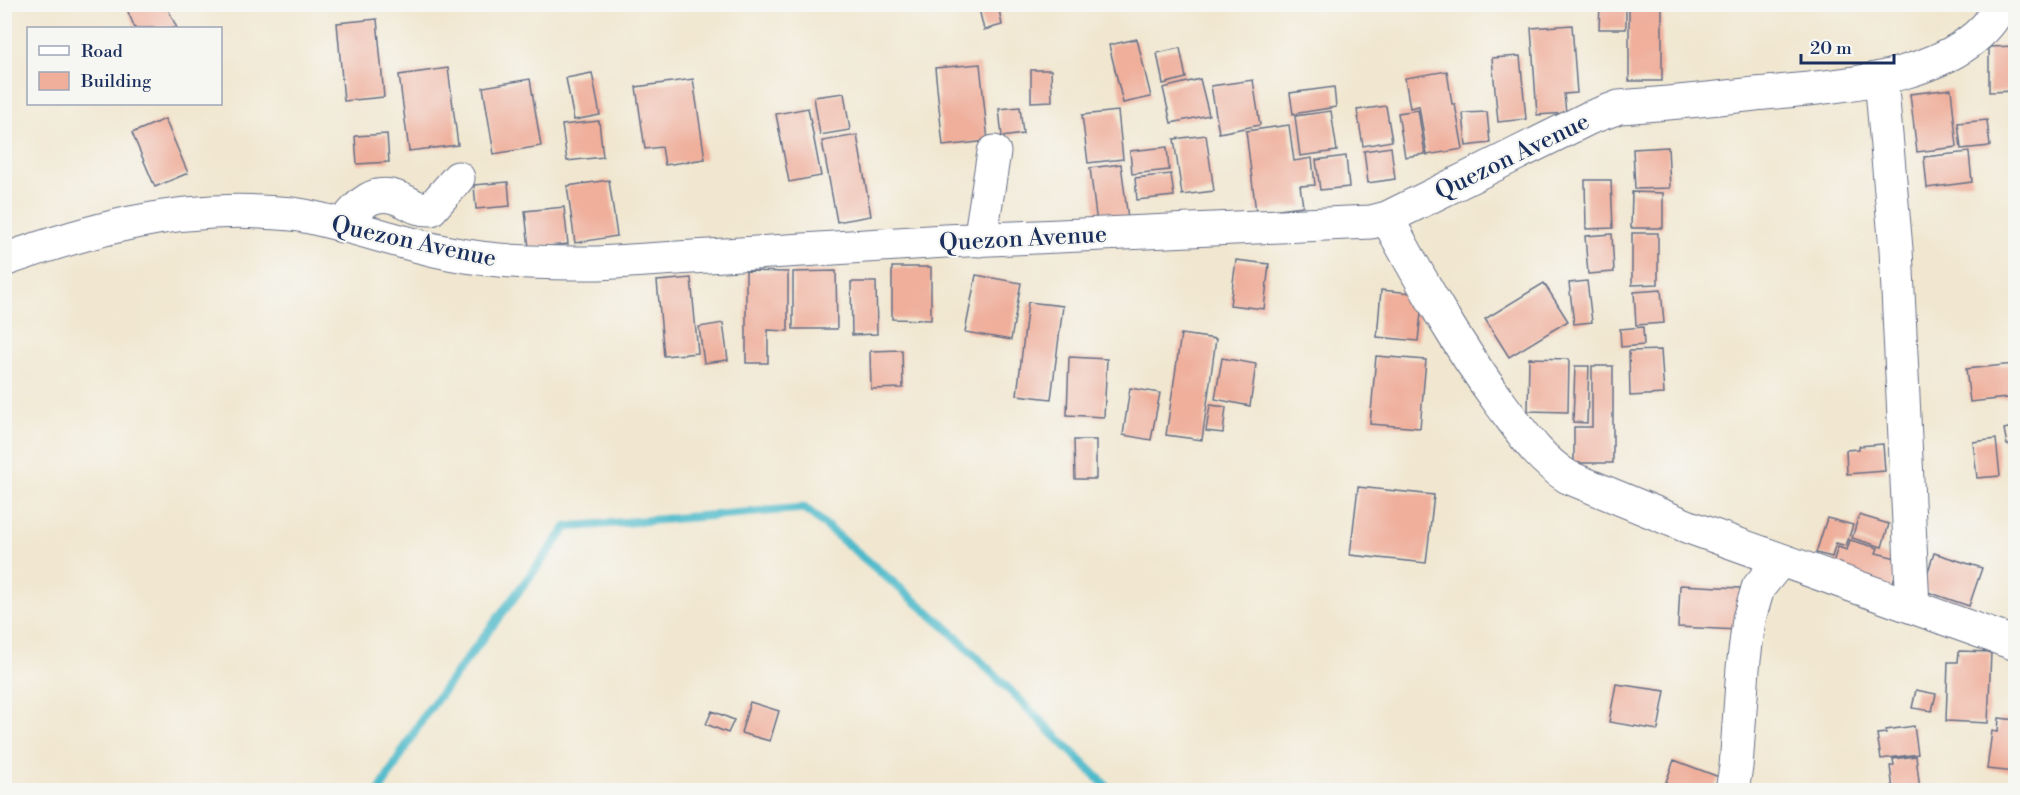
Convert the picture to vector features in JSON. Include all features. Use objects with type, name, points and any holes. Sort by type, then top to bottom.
[{"type":"street","name":"Quezon Avenue","points":[[4,260],[99,229],[135,221],[211,211],[298,214],[449,253],[504,261],[559,263],[599,263],[980,240],[1371,222],[1387,218],[1589,118],[1619,107],[1836,86],[1881,78],[1935,61],[1956,52],[1974,39],[1995,18],[2001,4]]},
{"type":"street","points":[[1881,78],[1896,249],[1913,606]]},
{"type":"street","points":[[980,240],[994,152]]},
{"type":"street","points":[[342,226],[368,198],[387,195],[400,199],[417,209],[431,208],[458,178]]},
{"type":"street","points":[[1387,218],[1430,297],[1471,363],[1536,452],[1551,466],[1568,477],[1606,493],[1780,561],[1913,606],[2016,645]]},
{"type":"street","points":[[1732,790],[1749,619],[1758,588],[1780,561]]},
{"type":"building","points":[[998,4],[1002,25],[984,30],[979,9]]},
{"type":"building","points":[[1600,4],[1626,4],[1626,29],[1599,29]]},
{"type":"building","points":[[1629,4],[1662,4],[1662,81],[1629,81]]},
{"type":"building","points":[[125,5],[166,5],[177,27],[135,27]]},
{"type":"building","points":[[377,19],[384,97],[344,101],[337,23]]},
{"type":"building","points":[[1572,25],[1577,93],[1564,94],[1566,113],[1537,115],[1531,28]]},
{"type":"building","points":[[1137,39],[1151,97],[1123,103],[1109,45]]},
{"type":"building","points":[[2016,46],[2016,91],[1989,92],[1989,47]]},
{"type":"building","points":[[1180,48],[1186,78],[1163,84],[1157,53]]},
{"type":"building","points":[[1520,56],[1526,119],[1498,122],[1492,58]]},
{"type":"building","points":[[980,64],[988,141],[943,146],[935,68]]},
{"type":"building","points":[[448,68],[458,145],[409,151],[399,75]]},
{"type":"building","points":[[1031,70],[1051,70],[1052,101],[1031,102]]},
{"type":"building","points":[[1447,71],[1463,149],[1427,155],[1419,106],[1410,108],[1405,78]]},
{"type":"building","points":[[592,73],[600,115],[574,120],[566,78]]},
{"type":"building","points":[[530,79],[541,146],[494,154],[483,87]]},
{"type":"building","points":[[693,79],[705,159],[665,165],[662,147],[645,149],[636,87]]},
{"type":"building","points":[[1200,79],[1209,115],[1171,123],[1163,88]]},
{"type":"building","points":[[1253,80],[1260,125],[1219,133],[1211,86]]},
{"type":"building","points":[[1334,87],[1336,107],[1293,114],[1290,93]]},
{"type":"building","points":[[1951,89],[1957,147],[1917,152],[1910,94]]},
{"type":"building","points":[[844,93],[850,130],[820,135],[814,97]]},
{"type":"building","points":[[1386,106],[1392,141],[1363,146],[1357,110]]},
{"type":"building","points":[[1020,107],[1023,134],[1002,137],[999,109]]},
{"type":"building","points":[[808,108],[821,176],[789,182],[776,114]]},
{"type":"building","points":[[1418,110],[1425,154],[1405,157],[1398,113]]},
{"type":"building","points":[[1118,111],[1123,159],[1088,163],[1082,115]]},
{"type":"building","points":[[1331,111],[1337,151],[1300,156],[1295,116]]},
{"type":"building","points":[[1487,112],[1490,143],[1466,146],[1463,113]]},
{"type":"building","points":[[165,119],[188,173],[155,187],[132,133]]},
{"type":"building","points":[[1987,120],[1990,146],[1961,149],[1958,123]]},
{"type":"building","points":[[599,121],[603,157],[567,161],[562,125]]},
{"type":"building","points":[[1289,125],[1294,161],[1312,158],[1315,185],[1300,186],[1303,206],[1256,212],[1246,131]]},
{"type":"building","points":[[387,134],[389,162],[357,164],[355,136]]},
{"type":"building","points":[[857,135],[871,216],[837,222],[822,141]]},
{"type":"building","points":[[1206,135],[1214,191],[1182,195],[1174,139]]},
{"type":"building","points":[[1167,147],[1169,170],[1132,174],[1130,151]]},
{"type":"building","points":[[1391,147],[1395,179],[1368,183],[1364,151]]},
{"type":"building","points":[[1668,147],[1670,188],[1635,189],[1633,149]]},
{"type":"building","points":[[1969,152],[1972,182],[1927,188],[1924,157]]},
{"type":"building","points":[[1346,156],[1349,187],[1320,190],[1316,160]]},
{"type":"building","points":[[1121,164],[1128,219],[1097,224],[1090,168]]},
{"type":"building","points":[[1171,174],[1174,196],[1137,200],[1135,178]]},
{"type":"building","points":[[609,180],[617,236],[575,243],[567,186]]},
{"type":"building","points":[[1585,180],[1611,180],[1613,228],[1586,229]]},
{"type":"building","points":[[508,182],[510,206],[476,209],[474,185]]},
{"type":"building","points":[[1632,192],[1663,193],[1663,228],[1631,228]]},
{"type":"building","points":[[564,207],[568,244],[529,248],[525,211]]},
{"type":"building","points":[[1632,233],[1658,233],[1658,284],[1632,285]]},
{"type":"building","points":[[1612,234],[1614,272],[1588,274],[1585,236]]},
{"type":"building","points":[[1236,260],[1269,264],[1264,309],[1230,305]]},
{"type":"building","points":[[892,267],[931,267],[931,320],[892,319]]},
{"type":"building","points":[[746,271],[788,272],[788,331],[768,330],[768,363],[746,363]]},
{"type":"building","points":[[836,271],[837,329],[793,329],[793,272]]},
{"type":"building","points":[[976,275],[1021,283],[1011,340],[965,332]]},
{"type":"building","points":[[691,278],[698,353],[664,356],[657,281]]},
{"type":"building","points":[[1587,281],[1592,322],[1574,324],[1569,283]]},
{"type":"building","points":[[851,282],[876,282],[877,334],[852,335]]},
{"type":"building","points":[[1544,283],[1568,321],[1509,357],[1485,319]]},
{"type":"building","points":[[1381,290],[1423,294],[1418,341],[1377,337]]},
{"type":"building","points":[[1661,290],[1664,323],[1636,325],[1634,292]]},
{"type":"building","points":[[1028,302],[1063,306],[1051,399],[1017,395]]},
{"type":"building","points":[[723,323],[728,360],[704,363],[699,327]]},
{"type":"building","points":[[1643,327],[1644,345],[1621,347],[1620,329]]},
{"type":"building","points":[[1181,334],[1216,339],[1202,440],[1166,435]]},
{"type":"building","points":[[902,350],[903,388],[871,389],[870,351]]},
{"type":"building","points":[[1661,350],[1664,394],[1630,396],[1629,351]]},
{"type":"building","points":[[1376,356],[1426,360],[1420,428],[1370,424]]},
{"type":"building","points":[[1069,357],[1107,359],[1104,417],[1067,415]]},
{"type":"building","points":[[1222,358],[1256,364],[1250,406],[1215,399]]},
{"type":"building","points":[[1529,358],[1569,359],[1568,412],[1528,411]]},
{"type":"building","points":[[2014,364],[2016,397],[1970,402],[1966,369]]},
{"type":"building","points":[[1575,366],[1589,366],[1587,423],[1573,422]]},
{"type":"building","points":[[1592,366],[1613,366],[1613,463],[1574,463],[1574,427],[1592,427]]},
{"type":"building","points":[[1130,388],[1160,393],[1151,440],[1123,435]]},
{"type":"building","points":[[1210,405],[1226,407],[1223,433],[1206,431]]},
{"type":"building","points":[[2016,426],[2016,444],[2007,445],[2004,429]]},
{"type":"building","points":[[1996,439],[2000,476],[1977,478],[1973,442]]},
{"type":"building","points":[[1074,440],[1096,440],[1096,479],[1075,479]]},
{"type":"building","points":[[1883,444],[1885,471],[1847,474],[1846,450],[1859,449],[1859,446]]},
{"type":"building","points":[[1358,487],[1434,495],[1426,563],[1350,555]]},
{"type":"building","points":[[1859,515],[1889,524],[1882,547],[1852,538]]},
{"type":"building","points":[[1827,518],[1853,525],[1846,546],[1836,543],[1832,557],[1816,553]]},
{"type":"building","points":[[1850,540],[1878,548],[1876,553],[1900,559],[1891,589],[1830,572],[1838,547],[1847,550]]},
{"type":"building","points":[[1934,553],[1982,568],[1969,606],[1922,590]]},
{"type":"building","points":[[1680,585],[1740,588],[1738,630],[1678,627]]},
{"type":"building","points":[[1959,651],[1991,652],[1988,723],[1946,721],[1948,662],[1958,662]]},
{"type":"building","points":[[1616,684],[1665,691],[1658,730],[1609,722]]},
{"type":"building","points":[[1916,690],[1936,694],[1932,711],[1912,708]]},
{"type":"building","points":[[750,702],[779,711],[770,741],[741,733]]},
{"type":"building","points":[[712,711],[734,720],[728,733],[706,724]]},
{"type":"building","points":[[1999,718],[2016,720],[2016,772],[1987,769],[1992,731],[1998,732]]},
{"type":"building","points":[[1914,726],[1918,754],[1881,759],[1877,734],[1886,733],[1886,730]]},
{"type":"building","points":[[1916,756],[1920,790],[1893,790],[1890,766],[1894,765],[1893,759]]},
{"type":"building","points":[[1674,760],[1719,777],[1714,790],[1663,790]]},
{"type":"waterway","points":[[380,790],[424,716],[567,527],[805,508],[947,628],[1110,790]]}]
